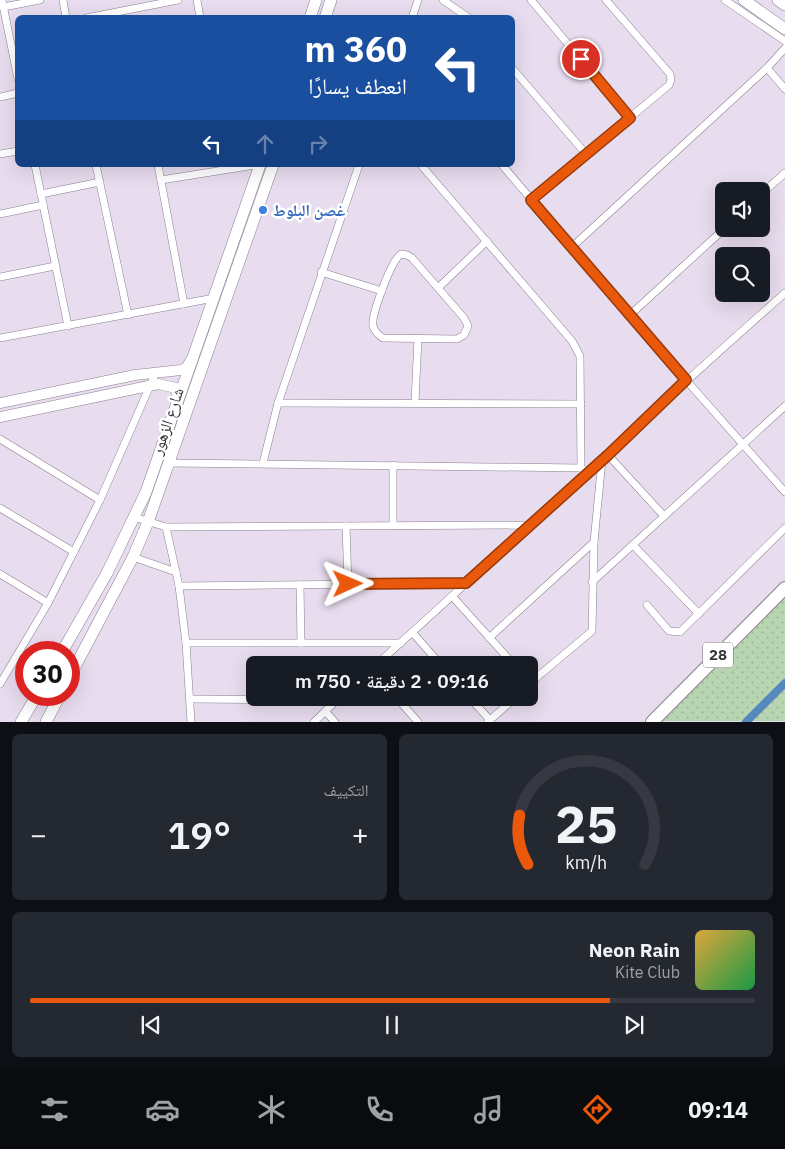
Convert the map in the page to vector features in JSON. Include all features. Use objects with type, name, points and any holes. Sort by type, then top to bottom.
[{"type":"highway","name":"28","points":[[652,722],[785,588]]},
{"type":"main road","points":[[311,15],[316,0]]},
{"type":"main road","points":[[326,15],[331,0]]},
{"type":"main road","points":[[744,0],[785,29]]},
{"type":"main road","points":[[778,0],[785,5]]},
{"type":"main road","name":"شارع الزهور","points":[[68,641],[107,573],[146,492],[259,167]]},
{"type":"main road","name":"شارع الزهور","points":[[80,657],[133,556],[148,522],[272,167]]},
{"type":"main road","points":[[21,722],[30,706]]},
{"type":"main road","points":[[46,722],[54,706]]},
{"type":"street","points":[[15,66],[2,4],[40,0]]},
{"type":"street","points":[[63,0],[66,15]]},
{"type":"street","points":[[101,15],[178,0]]},
{"type":"street","points":[[197,0],[200,15]]},
{"type":"street","points":[[413,15],[418,0]]},
{"type":"street","points":[[443,0],[465,15]]},
{"type":"street","points":[[531,0],[630,118]]},
{"type":"street","points":[[531,200],[669,86],[670,74],[606,0]]},
{"type":"street","points":[[725,0],[785,41]]},
{"type":"street","points":[[0,35],[8,34]]},
{"type":"street","points":[[572,247],[767,68],[785,48]]},
{"type":"street","points":[[767,68],[785,88]]},
{"type":"street","points":[[515,71],[586,154]]},
{"type":"street","points":[[0,96],[15,94]]},
{"type":"street","points":[[0,154],[15,152]]},
{"type":"street","points":[[35,167],[68,326]]},
{"type":"street","points":[[96,167],[128,315]]},
{"type":"street","points":[[158,167],[184,304]]},
{"type":"street","points":[[161,180],[232,167]]},
{"type":"street","points":[[263,462],[278,403],[357,167]]},
{"type":"street","points":[[423,167],[572,341],[580,356],[581,468]]},
{"type":"street","points":[[504,167],[686,380],[785,492]]},
{"type":"street","points":[[770,186],[785,173]]},
{"type":"street","points":[[41,194],[100,182]]},
{"type":"street","points":[[0,214],[43,205]]},
{"type":"street","points":[[630,315],[715,237]]},
{"type":"street","points":[[439,287],[487,241]]},
{"type":"street","points":[[404,254],[412,258],[439,287],[467,322],[467,331],[457,339],[383,338],[378,335],[373,325],[382,291],[396,259],[404,254]]},
{"type":"street","points":[[0,278],[55,266]]},
{"type":"street","points":[[321,272],[382,291]]},
{"type":"street","points":[[386,656],[605,457],[686,380],[785,293]]},
{"type":"street","points":[[0,338],[214,298]]},
{"type":"street","points":[[415,402],[418,338]]},
{"type":"street","points":[[0,403],[156,372],[186,368],[193,357]]},
{"type":"street","points":[[0,684],[48,603],[100,500],[156,372]]},
{"type":"street","points":[[0,417],[150,386],[167,385],[176,388],[178,395],[177,404]]},
{"type":"street","points":[[278,403],[581,404]]},
{"type":"street","points":[[592,582],[785,406]]},
{"type":"street","points":[[0,440],[100,500]]},
{"type":"street","points":[[605,457],[664,516]]},
{"type":"street","points":[[538,676],[592,630],[594,542],[605,457]]},
{"type":"street","points":[[170,463],[263,462],[581,468],[587,473]]},
{"type":"street","points":[[393,465],[393,525]]},
{"type":"street","points":[[0,508],[74,552]]},
{"type":"street","points":[[134,517],[166,527],[530,525]]},
{"type":"street","points":[[346,526],[348,584]]},
{"type":"street","points":[[166,527],[179,586],[186,643],[191,722]]},
{"type":"street","points":[[647,605],[669,631],[680,632],[785,528]]},
{"type":"street","points":[[489,638],[594,542]]},
{"type":"street","points":[[633,545],[699,614]]},
{"type":"street","points":[[133,556],[176,572]]},
{"type":"street","points":[[0,574],[48,603]]},
{"type":"street","points":[[179,586],[466,583]]},
{"type":"street","points":[[300,585],[301,643]]},
{"type":"street","points":[[452,596],[506,656]]},
{"type":"street","points":[[412,632],[433,656]]},
{"type":"street","points":[[186,643],[401,643]]},
{"type":"street","points":[[190,699],[246,699]]},
{"type":"street","points":[[314,722],[331,706]]},
{"type":"street","points":[[405,706],[418,722]]},
{"type":"street","points":[[477,706],[489,721],[506,706]]},
{"type":"street","points":[[325,711],[335,722]]},
{"type":"green space","points":[[785,592],[785,721],[656,721]]},
{"type":"waterway","points":[[746,722],[785,683]]},
{"type":"place","name":"غصن البلوط","points":[[263,210]]},
{"type":"route","points":[[348,584],[466,583],[608,455],[686,380],[531,200],[630,118],[581,59]]}]
